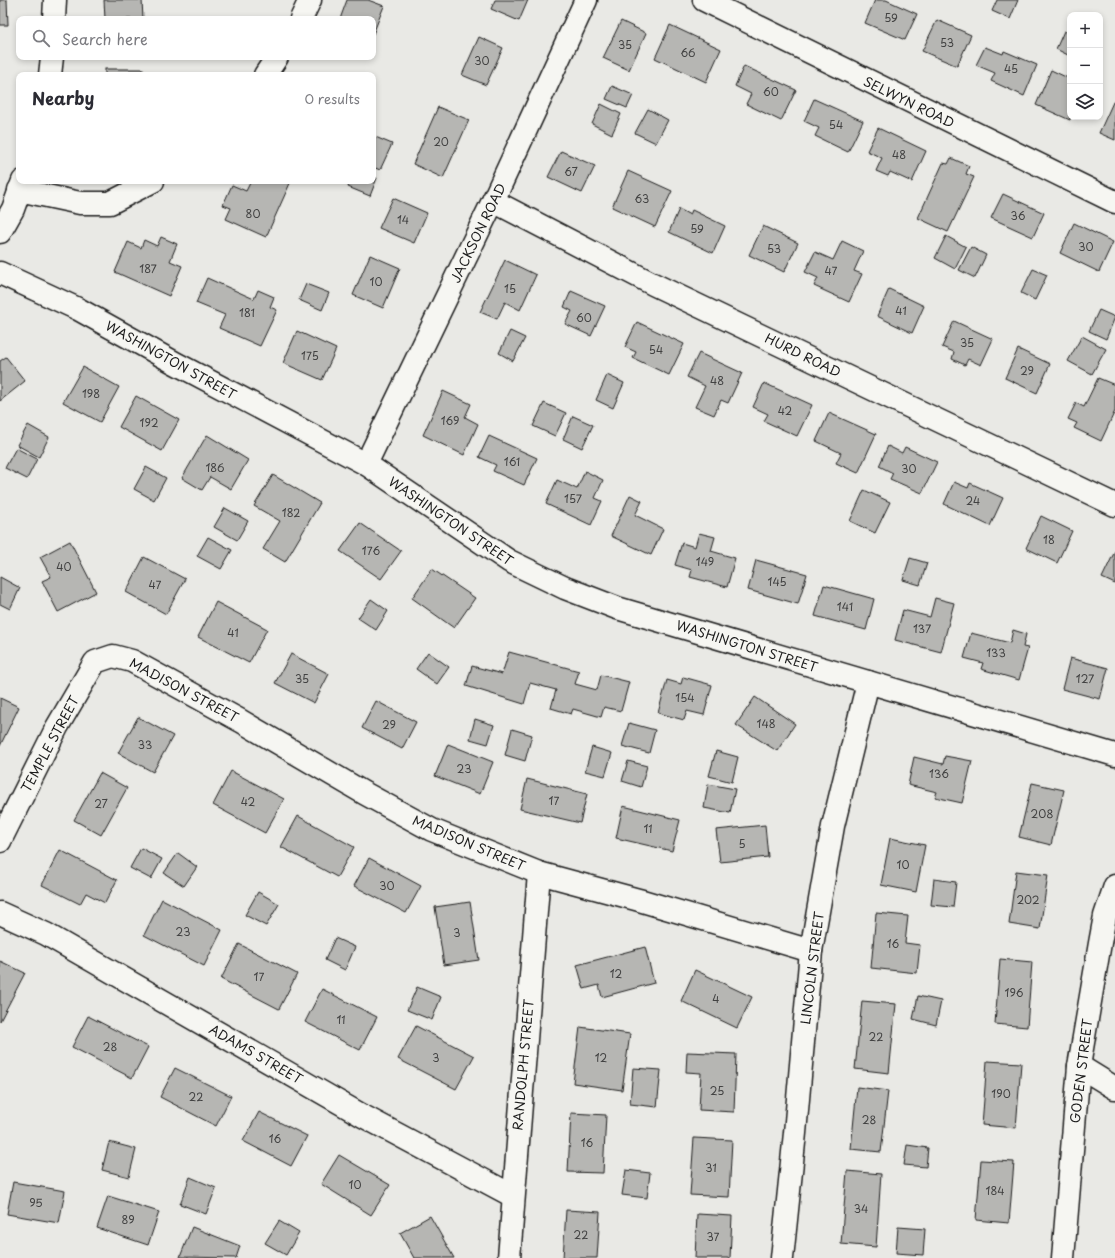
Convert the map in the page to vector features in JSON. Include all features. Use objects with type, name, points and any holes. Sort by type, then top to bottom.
[{"type":"street","points":[[54,16],[55,0]]},
{"type":"street","points":[[302,16],[310,0]]},
{"type":"street","name":"JACKSON ROAD","points":[[366,464],[493,201],[586,0]]},
{"type":"street","name":"SELWYN ROAD","points":[[704,0],[1115,202]]},
{"type":"street","points":[[50,72],[52,60]]},
{"type":"street","points":[[266,72],[275,60]]},
{"type":"street","points":[[0,232],[13,209],[21,186],[80,203],[110,203],[147,184]]},
{"type":"street","name":"HURD ROAD","points":[[493,201],[653,284],[1115,506]]},
{"type":"street","name":"WASHINGTON STREET","points":[[0,273],[78,308],[175,364],[366,464],[509,561],[565,588],[616,608],[1115,755]]},
{"type":"street","name":"TEMPLE STREET","points":[[0,841],[56,727],[95,662],[110,656]]},
{"type":"street","name":"MADISON STREET","points":[[110,656],[132,661],[241,721],[364,793],[432,830],[539,873],[639,900],[811,951]]},
{"type":"street","name":"LINCOLN STREET","points":[[782,1258],[796,1133],[811,951],[833,826],[868,682]]},
{"type":"street","name":"RANDOLPH STREET","points":[[509,1258],[539,873]]},
{"type":"street","name":"GODEN STREET","points":[[1063,1258],[1079,1066],[1105,916],[1115,886]]},
{"type":"street","name":"ADAMS STREET","points":[[0,913],[46,934],[363,1116],[513,1196]]},
{"type":"street","points":[[1079,1066],[1115,1088]]},
{"type":"building","points":[[0,0],[7,0],[8,25],[0,25]]},
{"type":"building","points":[[104,0],[142,0],[143,16],[105,16]]},
{"type":"building","points":[[347,0],[368,0],[384,6],[376,26],[376,16],[341,16]]},
{"type":"building","points":[[495,0],[528,0],[519,21],[491,9]]},
{"type":"building","points":[[875,0],[886,0],[917,14],[905,40],[865,23]]},
{"type":"building","points":[[997,0],[1018,0],[1010,19],[992,11]]},
{"type":"building","points":[[937,20],[971,35],[957,66],[922,51]]},
{"type":"building","points":[[621,21],[646,33],[629,70],[603,58]]},
{"type":"building","points":[[670,25],[721,49],[706,82],[655,58]]},
{"type":"building","points":[[1064,31],[1067,32],[1067,54],[1056,49]]},
{"type":"building","points":[[479,37],[503,48],[486,85],[462,75]]},
{"type":"building","points":[[985,47],[1003,54],[1004,51],[1037,65],[1024,96],[991,81],[995,73],[976,65]]},
{"type":"building","points":[[744,66],[796,90],[781,121],[746,104],[751,94],[735,86]]},
{"type":"building","points":[[105,69],[143,69],[143,72],[105,72]]},
{"type":"building","points":[[1051,70],[1067,78],[1067,119],[1036,105]]},
{"type":"building","points":[[612,86],[633,95],[627,108],[606,99]]},
{"type":"building","points":[[814,99],[863,121],[848,152],[815,136],[819,128],[804,121]]},
{"type":"building","points":[[1114,100],[1115,101],[1115,140],[1099,133]]},
{"type":"building","points":[[601,104],[621,114],[612,134],[592,124]]},
{"type":"building","points":[[438,107],[469,120],[443,178],[413,164]]},
{"type":"building","points":[[648,109],[668,120],[656,143],[635,133]]},
{"type":"building","points":[[878,128],[926,151],[912,182],[890,172],[888,176],[876,171],[882,158],[867,151]]},
{"type":"building","points":[[376,137],[392,144],[380,170],[376,168]]},
{"type":"building","points":[[561,151],[595,166],[582,193],[548,177]]},
{"type":"building","points":[[951,158],[969,166],[966,174],[974,177],[948,232],[918,218],[943,163],[948,164]]},
{"type":"building","points":[[628,171],[672,191],[655,227],[612,207]]},
{"type":"building","points":[[250,184],[290,184],[266,237],[226,219],[231,208],[223,205],[232,185],[246,191]]},
{"type":"building","points":[[349,184],[375,184],[370,196],[348,187]]},
{"type":"building","points":[[1003,194],[1044,213],[1033,237],[991,218]]},
{"type":"building","points":[[393,198],[427,213],[414,243],[379,228]]},
{"type":"building","points":[[679,209],[690,215],[692,210],[725,226],[713,253],[669,232]]},
{"type":"building","points":[[1074,223],[1113,242],[1099,272],[1060,253]]},
{"type":"building","points":[[763,226],[798,243],[784,272],[749,255]]},
{"type":"building","points":[[946,236],[966,247],[955,269],[935,258]]},
{"type":"building","points":[[161,237],[177,244],[170,261],[182,266],[169,296],[115,272],[128,242],[141,248],[144,240],[157,246]]},
{"type":"building","points":[[842,241],[863,251],[854,271],[862,274],[849,302],[814,286],[818,278],[805,272],[815,252],[833,260]]},
{"type":"building","points":[[971,247],[986,255],[975,278],[959,270]]},
{"type":"building","points":[[370,255],[400,268],[383,308],[353,295]]},
{"type":"building","points":[[505,260],[536,275],[520,310],[505,302],[497,319],[480,312]]},
{"type":"building","points":[[1033,269],[1047,275],[1035,300],[1021,293]]},
{"type":"building","points":[[207,278],[254,299],[258,290],[274,297],[270,307],[277,310],[260,346],[219,328],[225,315],[196,303]]},
{"type":"building","points":[[306,284],[329,293],[322,310],[299,300]]},
{"type":"building","points":[[889,289],[924,306],[912,333],[877,316]]},
{"type":"building","points":[[571,291],[605,306],[591,336],[565,324],[572,311],[564,307]]},
{"type":"building","points":[[1099,310],[1115,317],[1106,339],[1089,331]]},
{"type":"building","points":[[954,321],[993,339],[981,365],[968,359],[965,365],[952,359],[954,352],[942,347]]},
{"type":"building","points":[[637,322],[684,344],[669,375],[633,358],[636,352],[625,347]]},
{"type":"building","points":[[297,331],[336,349],[322,380],[283,363]]},
{"type":"building","points":[[510,331],[525,338],[513,361],[499,353]]},
{"type":"building","points":[[1082,336],[1106,349],[1092,374],[1068,361]]},
{"type":"building","points":[[1018,349],[1050,364],[1037,393],[1005,378]]},
{"type":"building","points":[[699,353],[742,373],[728,403],[721,400],[714,415],[695,407],[705,386],[687,377]]},
{"type":"building","points":[[6,357],[25,381],[0,401],[0,361]]},
{"type":"building","points":[[83,367],[119,387],[100,422],[63,402]]},
{"type":"building","points":[[607,375],[624,383],[613,408],[596,400]]},
{"type":"building","points":[[1098,378],[1115,385],[1115,411],[1101,441],[1074,428],[1077,423],[1068,419],[1076,403],[1084,407]]},
{"type":"building","points":[[764,383],[812,405],[797,436],[764,421],[768,414],[753,407]]},
{"type":"building","points":[[443,391],[471,404],[465,417],[478,424],[464,455],[423,435]]},
{"type":"building","points":[[136,396],[179,420],[162,451],[119,427]]},
{"type":"building","points":[[544,403],[566,413],[555,436],[533,426]]},
{"type":"building","points":[[829,413],[876,434],[858,473],[836,463],[841,453],[816,441]]},
{"type":"building","points":[[573,416],[593,425],[582,448],[563,439]]},
{"type":"building","points":[[28,425],[49,437],[39,457],[17,445]]},
{"type":"building","points":[[207,435],[248,460],[231,489],[210,477],[202,490],[182,478]]},
{"type":"building","points":[[489,436],[537,458],[524,485],[493,471],[496,465],[479,457]]},
{"type":"building","points":[[888,446],[902,453],[905,447],[937,462],[922,493],[890,479],[893,473],[879,466]]},
{"type":"building","points":[[16,448],[37,459],[27,479],[5,468]]},
{"type":"building","points":[[146,467],[166,478],[154,500],[134,489]]},
{"type":"building","points":[[585,471],[603,480],[595,498],[602,501],[591,525],[546,504],[557,480],[577,489]]},
{"type":"building","points":[[273,475],[320,503],[285,562],[263,549],[280,521],[254,506]]},
{"type":"building","points":[[954,482],[968,488],[970,483],[1003,498],[990,526],[944,504]]},
{"type":"building","points":[[864,490],[890,502],[875,533],[850,521]]},
{"type":"building","points":[[630,495],[642,501],[635,515],[663,529],[651,555],[611,536]]},
{"type":"building","points":[[225,508],[248,521],[237,540],[214,527]]},
{"type":"building","points":[[1041,516],[1072,531],[1057,563],[1026,548]]},
{"type":"building","points":[[360,523],[401,551],[381,579],[340,551]]},
{"type":"building","points":[[699,533],[715,537],[711,551],[735,558],[727,587],[690,577],[692,570],[675,565],[682,543],[695,547]]},
{"type":"building","points":[[208,537],[232,550],[221,569],[197,556]]},
{"type":"building","points":[[70,541],[96,592],[58,612],[42,581],[51,577],[40,557]]},
{"type":"building","points":[[1115,551],[1115,584],[1102,578]]},
{"type":"building","points":[[144,557],[185,579],[166,614],[126,592]]},
{"type":"building","points":[[910,558],[927,563],[920,585],[903,580]]},
{"type":"building","points":[[756,560],[807,574],[798,604],[748,590]]},
{"type":"building","points":[[432,569],[475,598],[454,628],[412,598]]},
{"type":"building","points":[[0,577],[20,588],[10,609],[0,604]]},
{"type":"building","points":[[824,585],[874,599],[866,630],[815,616]]},
{"type":"building","points":[[935,598],[954,603],[941,652],[895,640],[903,610],[930,617]]},
{"type":"building","points":[[371,599],[388,611],[376,630],[358,618]]},
{"type":"building","points":[[216,602],[267,629],[249,663],[198,637]]},
{"type":"building","points":[[1013,630],[1026,634],[1023,647],[1028,648],[1019,680],[981,669],[983,663],[964,658],[971,633],[1010,643]]},
{"type":"building","points":[[428,652],[449,667],[437,684],[416,669]]},
{"type":"building","points":[[509,652],[579,671],[575,684],[597,690],[601,675],[629,682],[621,711],[604,707],[601,717],[573,709],[571,714],[551,708],[556,690],[530,683],[524,704],[466,686],[472,666],[502,674]]},
{"type":"building","points":[[291,654],[329,674],[314,703],[275,683]]},
{"type":"building","points":[[1070,658],[1108,668],[1100,699],[1062,689]]},
{"type":"building","points":[[683,677],[712,685],[704,715],[687,711],[684,720],[658,713],[667,680],[681,684]]},
{"type":"building","points":[[755,697],[795,724],[777,751],[736,725]]},
{"type":"building","points":[[0,698],[19,707],[0,746]]},
{"type":"building","points":[[376,701],[416,722],[402,749],[362,728]]},
{"type":"building","points":[[138,717],[173,736],[153,772],[118,753]]},
{"type":"building","points":[[475,719],[494,725],[488,744],[470,739]]},
{"type":"building","points":[[629,723],[655,730],[649,753],[622,746]]},
{"type":"building","points":[[512,729],[532,735],[525,761],[505,755]]},
{"type":"building","points":[[448,744],[493,762],[480,794],[435,776]]},
{"type":"building","points":[[592,747],[612,753],[605,776],[585,771]]},
{"type":"building","points":[[716,751],[738,757],[732,782],[709,776]]},
{"type":"building","points":[[945,756],[972,761],[962,803],[935,797],[937,792],[908,785],[914,757],[943,764]]},
{"type":"building","points":[[628,761],[647,766],[641,787],[622,781]]},
{"type":"building","points":[[231,771],[284,799],[265,833],[213,805]]},
{"type":"building","points":[[100,773],[127,788],[101,835],[74,820]]},
{"type":"building","points":[[527,779],[587,794],[580,823],[520,809]]},
{"type":"building","points":[[1032,783],[1064,790],[1051,845],[1019,837]]},
{"type":"building","points":[[708,784],[735,789],[730,813],[704,808]]},
{"type":"building","points":[[623,806],[680,820],[672,851],[616,838]]},
{"type":"building","points":[[298,816],[354,847],[337,877],[281,847]]},
{"type":"building","points":[[765,825],[768,857],[720,862],[716,830]]},
{"type":"building","points":[[890,838],[925,845],[916,892],[881,885]]},
{"type":"building","points":[[141,848],[162,859],[151,879],[130,868]]},
{"type":"building","points":[[60,850],[117,880],[105,903],[86,893],[80,904],[42,885]]},
{"type":"building","points":[[178,853],[197,867],[184,886],[164,873]]},
{"type":"building","points":[[369,858],[421,886],[406,913],[354,886]]},
{"type":"building","points":[[1016,871],[1048,875],[1040,929],[1009,924]]},
{"type":"building","points":[[934,879],[956,882],[953,907],[931,905]]},
{"type":"building","points":[[258,892],[279,904],[266,926],[245,915]]},
{"type":"building","points":[[162,899],[222,930],[204,966],[144,935]]},
{"type":"building","points":[[470,902],[479,960],[444,965],[435,907]]},
{"type":"building","points":[[876,913],[908,916],[905,943],[920,945],[917,973],[871,968]]},
{"type":"building","points":[[335,938],[355,947],[345,970],[325,960]]},
{"type":"building","points":[[239,944],[297,974],[279,1009],[221,979]]},
{"type":"building","points":[[645,947],[654,983],[602,997],[599,985],[584,989],[577,965]]},
{"type":"building","points":[[1000,959],[1032,962],[1027,1027],[995,1024]]},
{"type":"building","points":[[0,961],[25,973],[0,1021]]},
{"type":"building","points":[[695,970],[752,997],[737,1028],[681,1001]]},
{"type":"building","points":[[417,987],[441,997],[432,1020],[407,1010]]},
{"type":"building","points":[[322,989],[377,1017],[360,1050],[305,1022]]},
{"type":"building","points":[[918,996],[941,1001],[936,1025],[913,1019]]},
{"type":"building","points":[[862,1001],[896,1004],[889,1073],[855,1069]]},
{"type":"building","points":[[88,1016],[148,1047],[132,1078],[72,1047]]},
{"type":"building","points":[[416,1026],[474,1056],[456,1089],[398,1059]]},
{"type":"building","points":[[580,1027],[630,1034],[622,1090],[573,1083]]},
{"type":"building","points":[[687,1052],[736,1054],[734,1112],[699,1110],[701,1073],[686,1072]]},
{"type":"building","points":[[987,1061],[1021,1063],[1016,1128],[982,1125]]},
{"type":"building","points":[[175,1068],[231,1096],[216,1126],[160,1097]]},
{"type":"building","points":[[633,1068],[661,1070],[657,1107],[630,1104]]},
{"type":"building","points":[[857,1087],[888,1091],[881,1152],[851,1149]]},
{"type":"building","points":[[259,1112],[307,1136],[291,1166],[243,1141]]},
{"type":"building","points":[[571,1113],[606,1115],[603,1173],[568,1172]]},
{"type":"building","points":[[694,1138],[732,1140],[729,1197],[690,1195]]},
{"type":"building","points":[[109,1142],[136,1149],[129,1177],[102,1170]]},
{"type":"building","points":[[907,1145],[928,1148],[926,1167],[904,1165]]},
{"type":"building","points":[[339,1155],[390,1185],[371,1215],[321,1184]]},
{"type":"building","points":[[981,1160],[1014,1162],[1009,1223],[976,1220]]},
{"type":"building","points":[[626,1170],[650,1173],[647,1198],[622,1195]]},
{"type":"building","points":[[847,1171],[881,1174],[876,1247],[841,1244]]},
{"type":"building","points":[[190,1177],[216,1188],[206,1214],[180,1204]]},
{"type":"building","points":[[13,1182],[65,1191],[59,1223],[7,1214]]},
{"type":"building","points":[[108,1196],[159,1212],[148,1245],[97,1228]]},
{"type":"building","points":[[566,1210],[600,1212],[597,1258],[563,1258]]},
{"type":"building","points":[[697,1214],[732,1216],[730,1258],[695,1258]]},
{"type":"building","points":[[430,1216],[454,1258],[414,1258],[400,1233]]},
{"type":"building","points":[[279,1221],[299,1233],[286,1255],[265,1243]]},
{"type":"building","points":[[192,1227],[240,1246],[236,1258],[180,1257]]},
{"type":"building","points":[[898,1227],[925,1229],[923,1255],[896,1253]]}]
